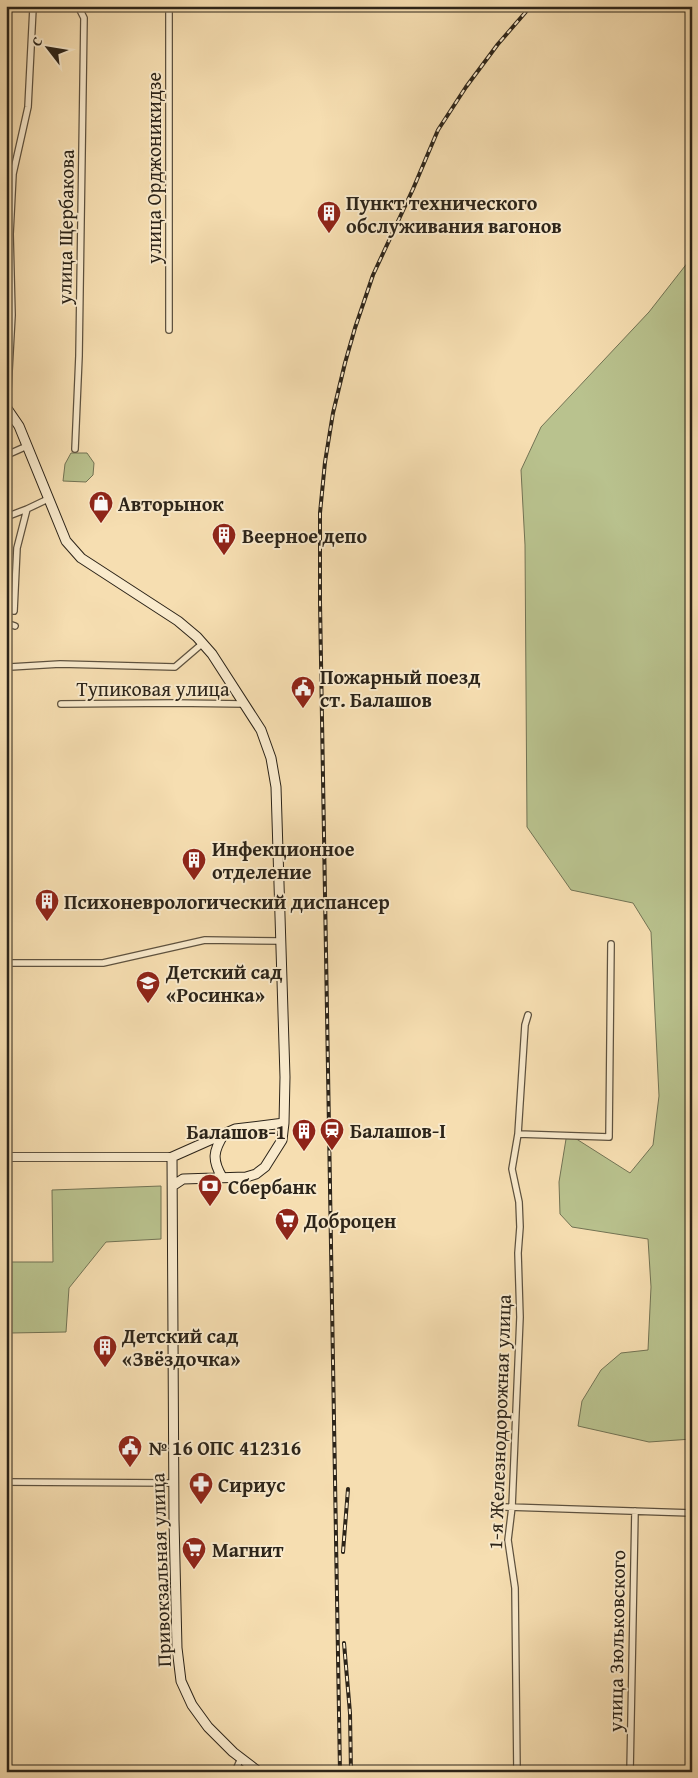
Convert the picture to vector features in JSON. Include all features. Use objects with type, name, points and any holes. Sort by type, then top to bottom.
[{"type":"main road","points":[[7,408],[19,426],[66,541],[81,558],[178,621],[203,643],[246,704],[261,730],[271,758],[276,787],[285,1077],[282,1140],[265,1167],[256,1174],[183,1179],[174,1185]]},
{"type":"main road","points":[[172,1157],[236,1128],[284,1123]]},
{"type":"main road","points":[[222,1177],[215,1165],[216,1147],[224,1134]]},
{"type":"main road","name":"Привокзальная улица","points":[[172,1157],[174,1185],[174,1483],[177,1648],[181,1681],[192,1705],[208,1727],[259,1772]]},
{"type":"street","name":"улица Щербакова","points":[[75,449],[80,356],[84,36],[84,18],[78,6]]},
{"type":"street","name":"улица Орджоникидзе","points":[[169,6],[169,330]]},
{"type":"street","points":[[7,408],[13,174],[28,106],[33,8]]},
{"type":"street","points":[[6,453],[9,454],[27,446]]},
{"type":"street","points":[[6,517],[48,499]]},
{"type":"street","points":[[6,609],[14,611],[17,548],[27,509]]},
{"type":"street","points":[[6,623],[15,626]]},
{"type":"street","points":[[6,664],[10,667],[60,664],[175,667],[203,643]]},
{"type":"street","name":"Тупиковая улица","points":[[61,704],[246,704]]},
{"type":"street","points":[[6,963],[103,963],[205,940],[281,941]]},
{"type":"street","points":[[518,1134],[609,1137],[611,944]]},
{"type":"street","name":"1-я Железнодорожная улица","points":[[517,1772],[515,1588],[508,1540],[520,1317],[518,1254],[520,1227],[519,1202],[512,1169],[518,1134],[525,1025],[528,1015]]},
{"type":"street","points":[[6,1157],[172,1157]]},
{"type":"street","points":[[6,1482],[174,1483]]},
{"type":"street","points":[[509,1507],[692,1513]]},
{"type":"street","name":"улица Зюльковского","points":[[630,1772],[635,1511]]},
{"type":"street","points":[[235,1772],[241,1758]]},
{"type":"green space","points":[[692,257],[692,1439],[649,1442],[578,1426],[582,1401],[601,1370],[621,1353],[648,1350],[651,1287],[648,1239],[572,1227],[560,1214],[559,1182],[567,1133],[630,1173],[653,1145],[659,1096],[651,932],[633,903],[571,890],[527,827],[525,545],[521,470],[541,427],[649,312]]},
{"type":"green space","points":[[71,453],[87,453],[94,463],[93,475],[86,482],[63,481],[65,464]]},
{"type":"green space","points":[[161,1186],[161,1239],[106,1242],[69,1288],[66,1332],[11,1333],[10,1262],[53,1262],[52,1190]]},
{"type":"railway","points":[[340,1772],[320,602],[320,513],[325,462],[333,413],[345,363],[373,275],[438,130],[466,87],[498,44],[531,6]]},
{"type":"railway","points":[[343,1552],[348,1489]]},
{"type":"railway","points":[[344,1643],[350,1713],[351,1772]]},
{"type":"place","name":"Пункт технического обслуживания вагонов","points":[[329,234]]},
{"type":"place","name":"Авторынок","points":[[101,524]]},
{"type":"place","name":"Веерное депо","points":[[224,556]]},
{"type":"place","name":"Пожарный поезд ст. Балашов","points":[[303,709]]},
{"type":"place","name":"Инфекционное отделение","points":[[194,881]]},
{"type":"place","name":"Психоневрологический диспансер","points":[[47,922]]},
{"type":"place","name":"Детский сад «Росинка»","points":[[148,1004]]},
{"type":"place","name":"Балашов-I","points":[[332,1151]]},
{"type":"place","name":"Балашов-1","points":[[304,1152]]},
{"type":"place","name":"Сбербанк","points":[[210,1207]]},
{"type":"place","name":"Доброцен","points":[[287,1241]]},
{"type":"place","name":"Детский сад «Звёздочка»","points":[[105,1368]]},
{"type":"place","name":"№ 16 ОПС 412316","points":[[130,1468]]},
{"type":"place","name":"Сириус","points":[[201,1505]]},
{"type":"place","name":"Магнит","points":[[194,1570]]}]
